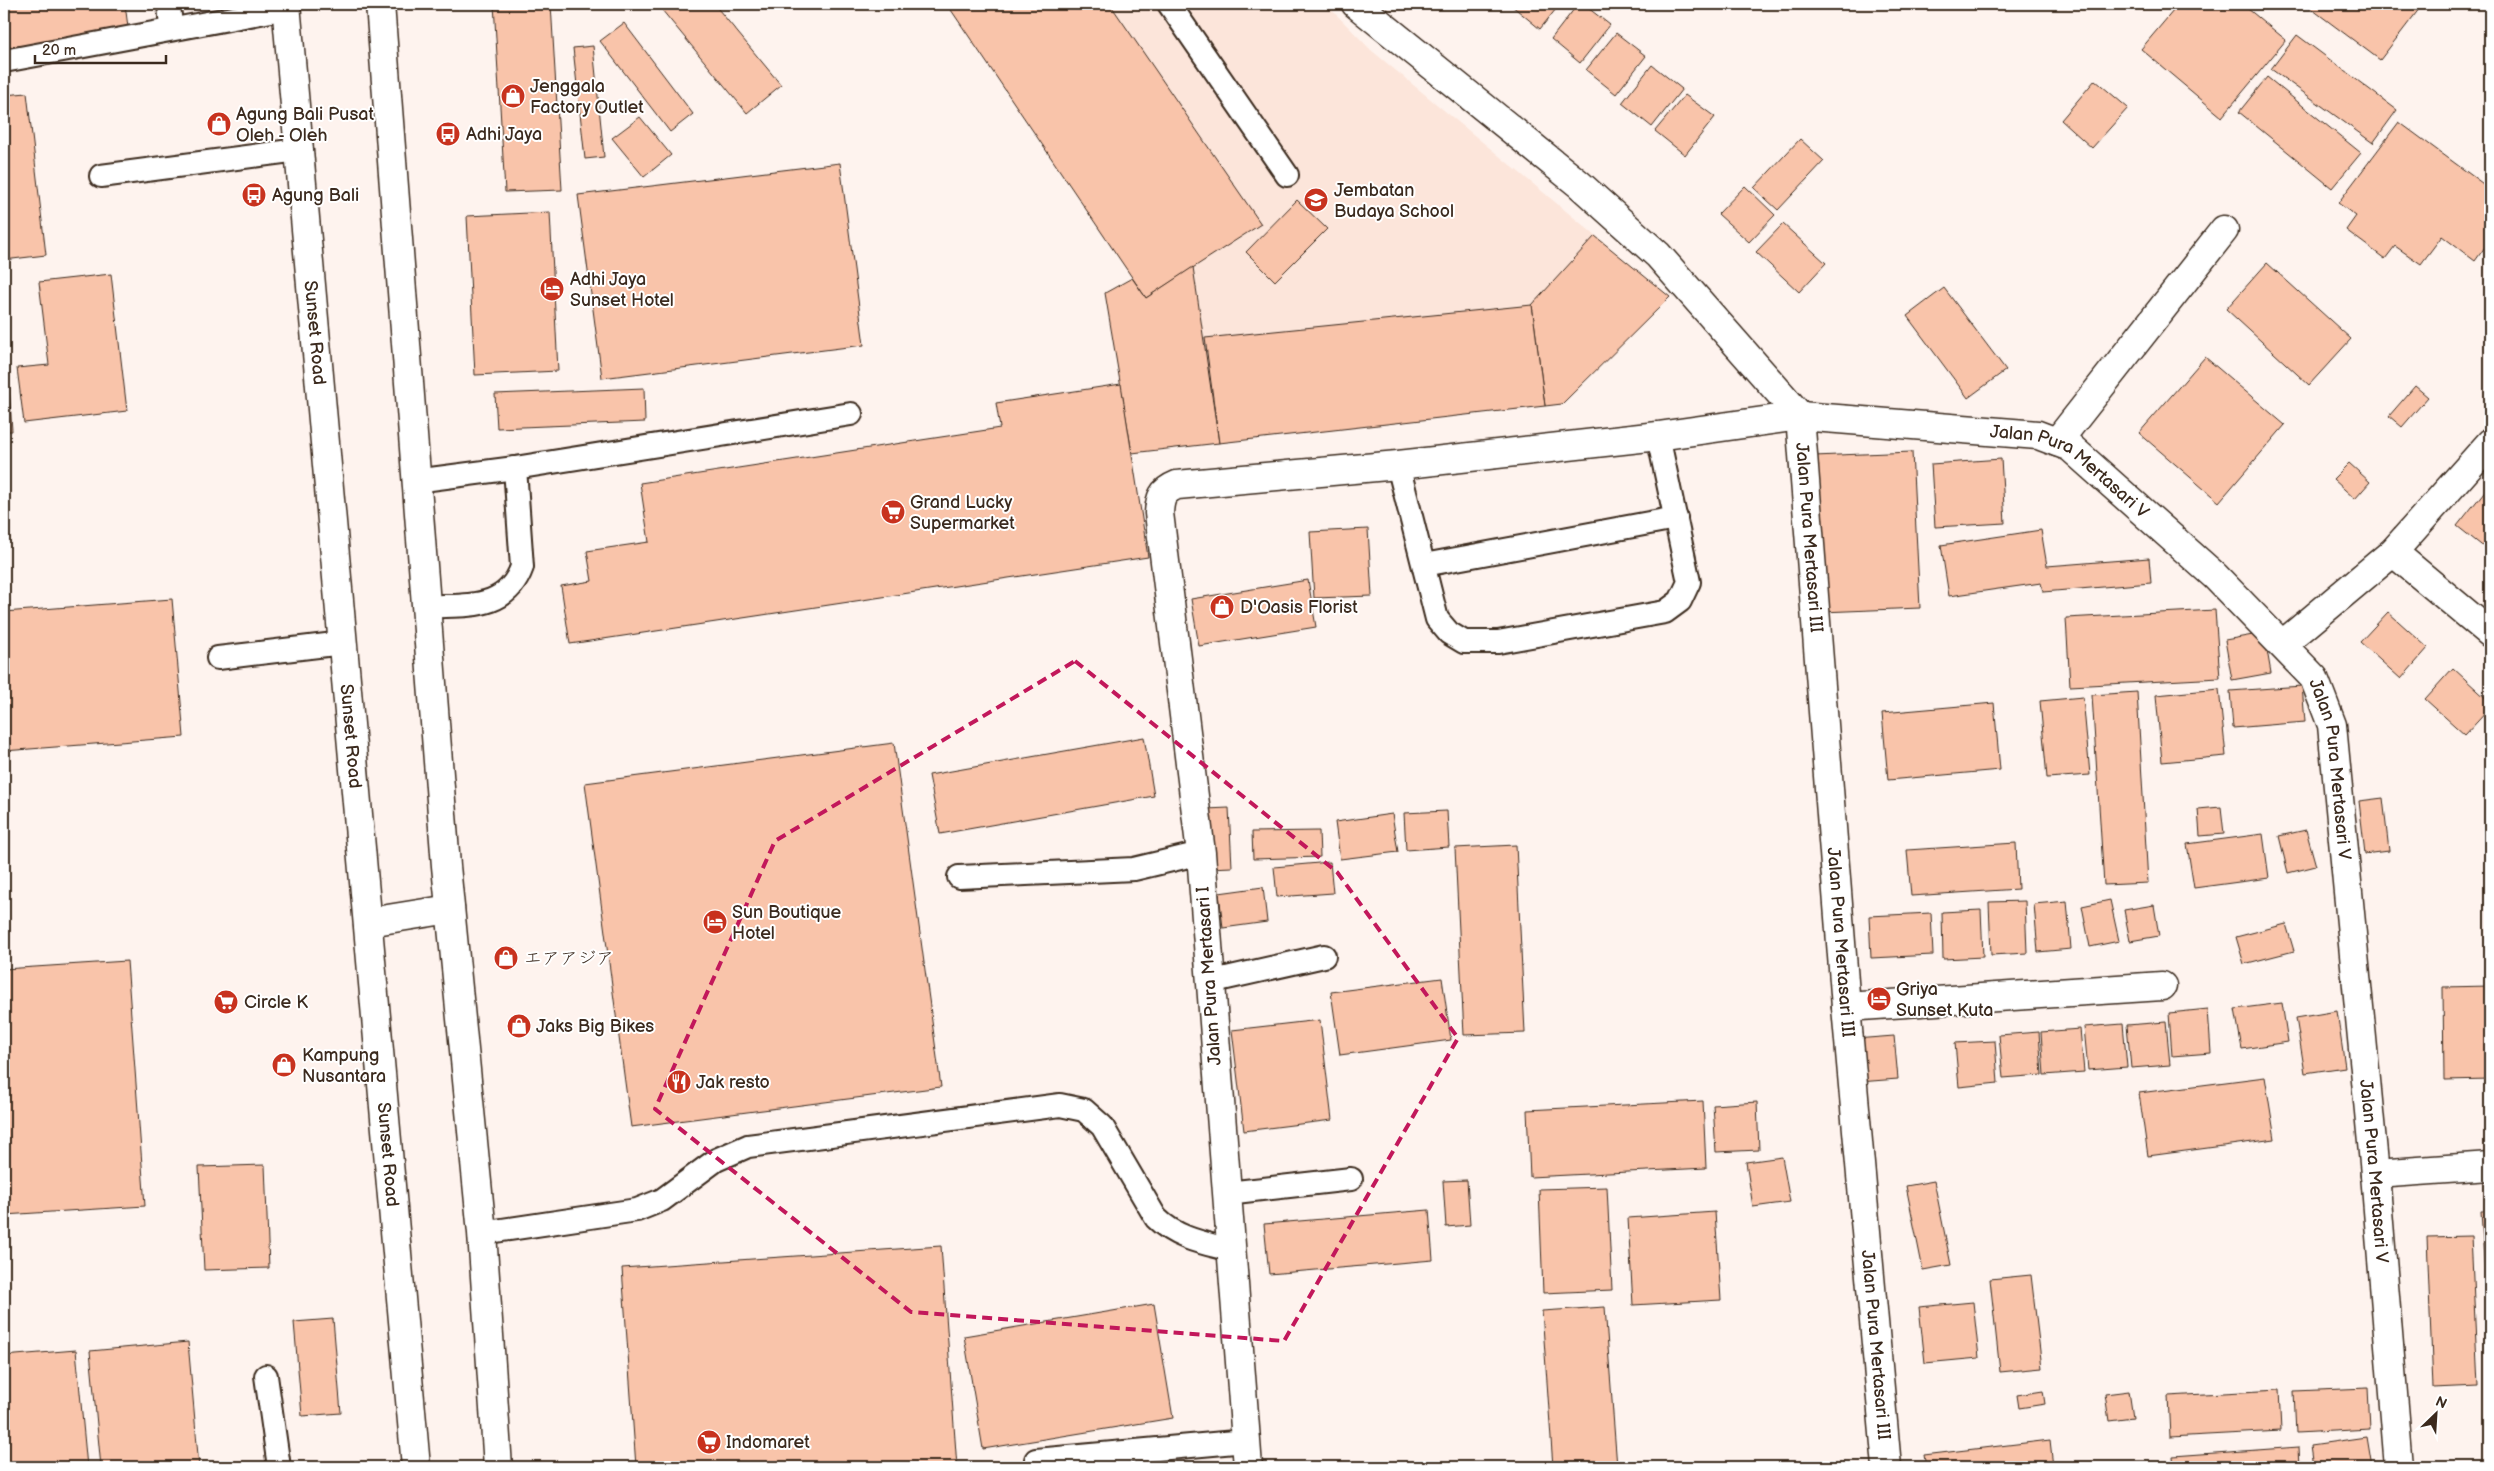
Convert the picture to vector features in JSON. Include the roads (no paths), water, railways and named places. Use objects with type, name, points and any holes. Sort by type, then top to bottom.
[{"type":"main road","points":[[380,4],[425,606],[450,908],[482,1233],[498,1467]]},
{"type":"main road","points":[[1356,4],[1579,184],[1658,255],[1800,416]]},
{"type":"main road","name":"Sunset Road","points":[[286,6],[416,1467]]},
{"type":"main road","points":[[2057,442],[2224,230]]},
{"type":"main road","name":"Jalan Pura Mertasari V","points":[[1167,489],[1177,485],[1398,465],[1658,436],[1800,416],[2038,435],[2070,447],[2077,452],[2215,576],[2284,644],[2314,678],[2332,724],[2375,1174],[2399,1467]]},
{"type":"main road","name":"Jalan Pura Mertasari III","points":[[1800,416],[1846,1007],[1887,1467]]},
{"type":"main road","points":[[2284,644],[2393,552],[2490,443]]},
{"type":"main road","name":"Jalan Pura Mertasari I","points":[[1167,489],[1160,499],[1159,513],[1200,853],[1247,1454]]},
{"type":"main road","points":[[2393,552],[2490,633]]},
{"type":"main road","points":[[369,922],[450,908]]},
{"type":"main road","points":[[1846,1007],[2162,986]]},
{"type":"main road","points":[[2375,1174],[2405,1170],[2490,1166]]},
{"type":"lane","points":[[169,4],[171,28]]},
{"type":"lane","points":[[1169,4],[1287,175]]},
{"type":"lane","points":[[4,60],[286,6]]},
{"type":"lane","points":[[101,176],[298,150]]},
{"type":"lane","points":[[415,481],[515,468],[851,414]]},
{"type":"lane","points":[[1398,465],[1437,620],[1449,633],[1464,642],[1498,642],[1665,612],[1680,601],[1689,582],[1658,436]]},
{"type":"lane","points":[[425,606],[491,602],[505,594],[517,581],[522,567],[515,468]]},
{"type":"lane","points":[[1424,565],[1676,518]]},
{"type":"lane","points":[[218,658],[342,644]]},
{"type":"lane","points":[[959,877],[1134,869],[1200,853]]},
{"type":"lane","points":[[1209,982],[1324,956]]},
{"type":"lane","points":[[482,1233],[637,1210],[662,1200],[716,1160],[748,1146],[1060,1106],[1084,1110],[1102,1126],[1156,1218],[1166,1228],[1187,1239],[1231,1250]]},
{"type":"lane","points":[[1227,1193],[1351,1178]]},
{"type":"lane","points":[[266,1376],[279,1467]]},
{"type":"lane","points":[[1036,1460],[1247,1454]]},
{"type":"place","name":"Jenggala Factory Outlet","points":[[513,96]]},
{"type":"place","name":"Agung Bali Pusat Oleh - Oleh","points":[[219,124]]},
{"type":"place","name":"Adhi Jaya","points":[[448,134]]},
{"type":"place","name":"Agung Bali","points":[[254,195]]},
{"type":"place","name":"Jembatan Budaya School","points":[[1316,200]]},
{"type":"place","name":"Adhi Jaya Sunset Hotel","points":[[552,289]]},
{"type":"place","name":"Grand Lucky Supermarket","points":[[893,512]]},
{"type":"place","name":"D'Oasis Florist","points":[[1222,607]]},
{"type":"place","name":"Sun Boutique Hotel","points":[[715,922]]},
{"type":"place","name":"エアアジア","points":[[506,958]]},
{"type":"place","name":"Griya Sunset Kuta","points":[[1879,999]]},
{"type":"place","name":"Circle K","points":[[226,1002]]},
{"type":"place","name":"Jaks Big Bikes","points":[[519,1026]]},
{"type":"place","name":"Kampung Nusantara","points":[[284,1065]]},
{"type":"place","name":"Jak resto","points":[[679,1082]]},
{"type":"place","name":"Indomaret","points":[[709,1442]]}]
